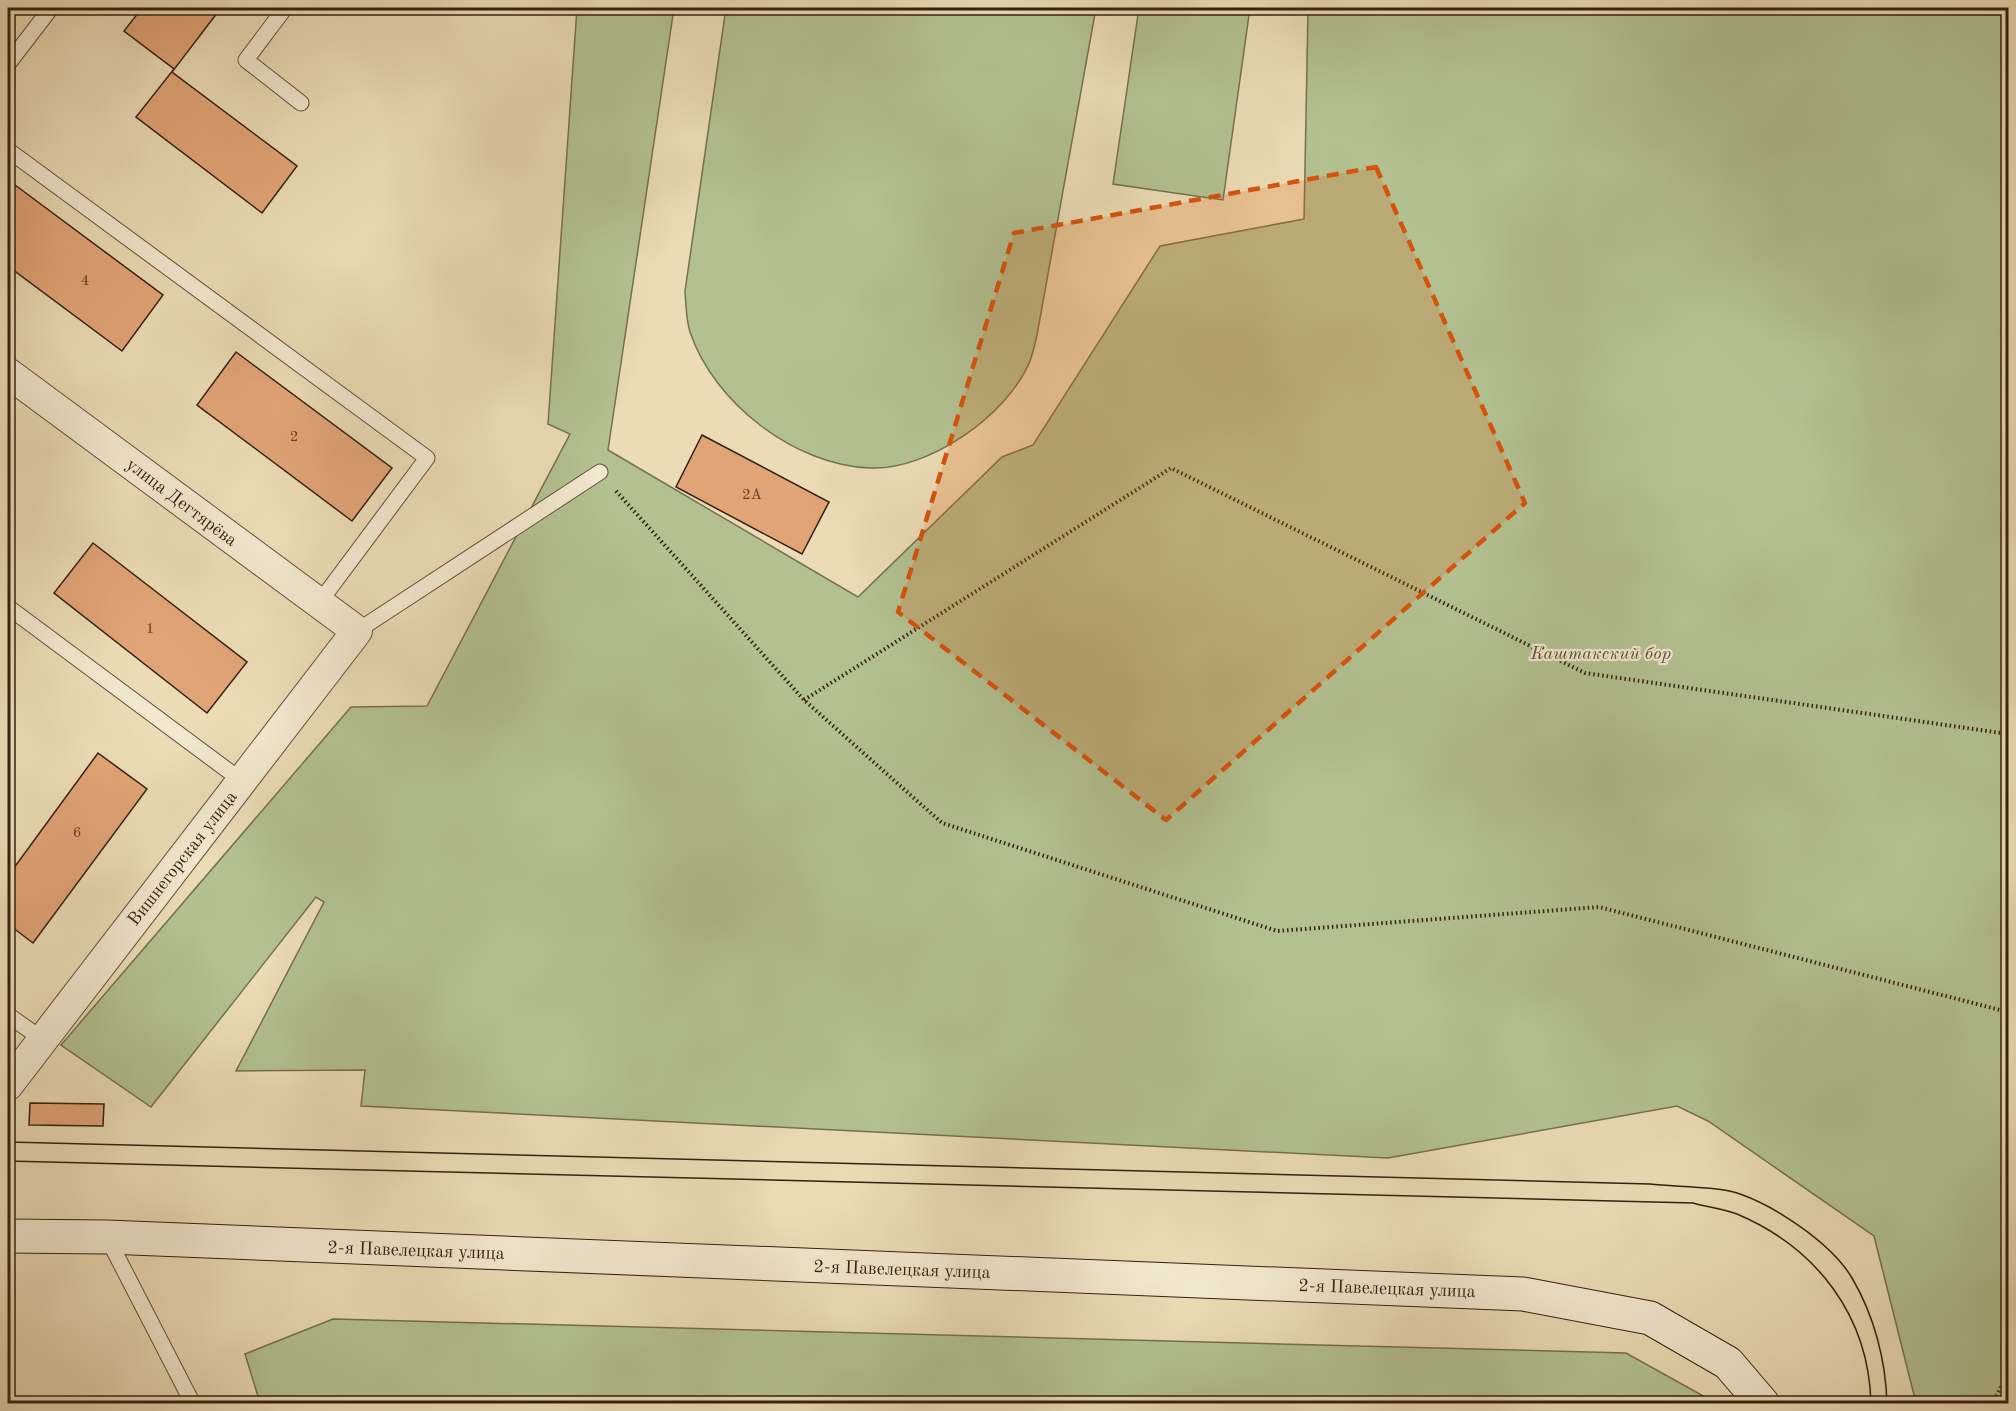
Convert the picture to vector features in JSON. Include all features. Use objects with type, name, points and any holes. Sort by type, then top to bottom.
[{"type":"main road","name":"2-я Павелецкая улица","points":[[8,1236],[107,1237],[1523,1294],[1650,1318],[1728,1363],[1763,1404]]},
{"type":"street","name":"улица Дегтярёва","points":[[8,373],[357,631]]},
{"type":"street","name":"Вишнегорская улица","points":[[8,1085],[357,631]]},
{"type":"lane","points":[[8,64],[51,8]]},
{"type":"lane","points":[[285,8],[246,60],[301,103]]},
{"type":"lane","points":[[8,150],[427,458],[319,603]]},
{"type":"lane","points":[[357,631],[600,472]]},
{"type":"lane","points":[[8,607],[242,781]]},
{"type":"lane","points":[[8,1015],[42,1039]]},
{"type":"lane","points":[[107,1237],[193,1404]]},
{"type":"path","points":[[804,700],[1171,468],[1585,673],[2008,734]]},
{"type":"path","points":[[600,472],[804,700],[942,823],[1277,932],[1599,907],[2008,1012]]},
{"type":"path","points":[[1992,1404],[2008,1374]]},
{"type":"highlighted area","points":[[1376,167],[1525,503],[1166,820],[898,612],[1014,233]]},
{"type":"green space","name":"Каштакский бор","points":[[577,8],[674,8],[608,450],[858,597],[1002,457],[1033,445],[1160,246],[1304,219],[1308,12],[1304,8],[2008,8],[2008,1403],[1916,1403],[1874,1236],[1708,1121],[1677,1106],[1388,1158],[361,1106],[365,1070],[236,1071],[324,902],[316,897],[151,1107],[61,1045],[351,707],[427,706],[570,434],[548,424]]},
{"type":"green space","points":[[726,8],[1096,8],[1031,358],[1019,381],[1004,401],[963,436],[940,450],[893,466],[870,468],[841,464],[813,455],[760,426],[718,383],[702,358],[690,332],[685,291]]},
{"type":"green space","points":[[1139,8],[1250,8],[1223,200],[1113,184]]},
{"type":"green space","points":[[333,1319],[1626,1353],[1716,1403],[260,1403],[245,1354]]},
{"type":"building","points":[[142,8],[221,8],[172,72],[297,166],[262,213],[136,117],[174,69],[124,31]]},
{"type":"building","points":[[11,182],[163,295],[122,351],[8,266],[8,186]]},
{"type":"building","points":[[236,352],[392,468],[352,521],[197,405]]},
{"type":"building","points":[[702,435],[829,502],[802,554],[676,487]]},
{"type":"building","points":[[93,543],[247,662],[207,713],[54,593]]},
{"type":"building","points":[[98,753],[147,789],[33,943],[8,924],[8,876]]},
{"type":"building","points":[[30,1103],[104,1104],[103,1126],[29,1125]]},
{"type":"tram line","points":[[8,1142],[1650,1184],[1720,1189],[1755,1200],[1786,1217],[1818,1240],[1843,1265],[1867,1307],[1881,1355],[1887,1404]]},
{"type":"tram line","points":[[8,1161],[1693,1203],[1737,1214],[1766,1228],[1814,1266],[1833,1289],[1849,1314],[1868,1372],[1871,1404]]}]
